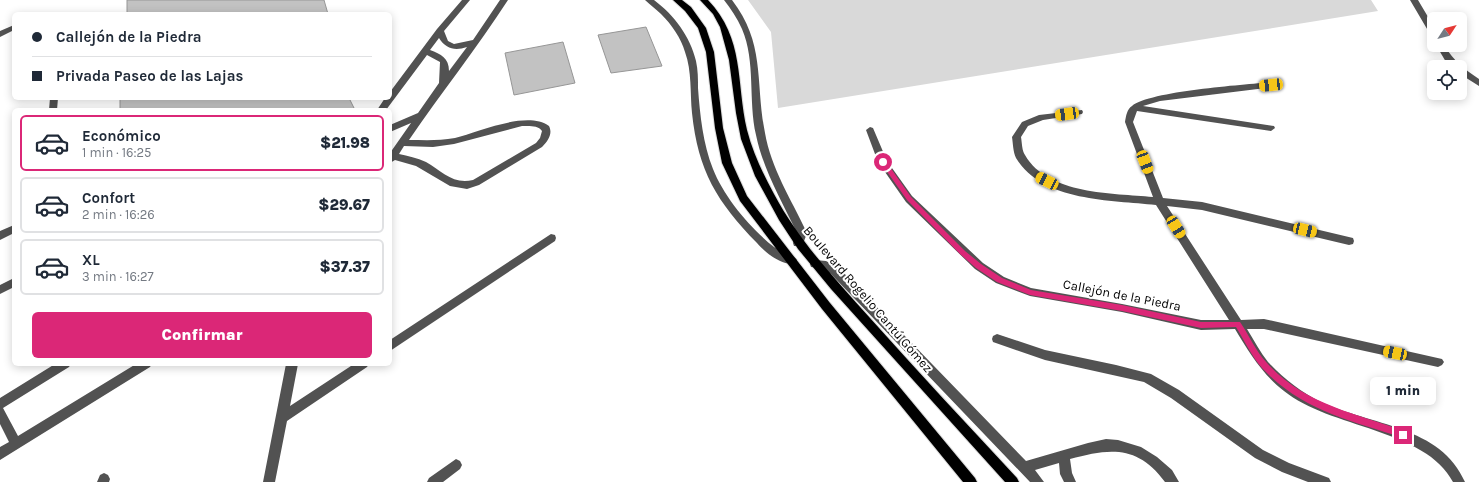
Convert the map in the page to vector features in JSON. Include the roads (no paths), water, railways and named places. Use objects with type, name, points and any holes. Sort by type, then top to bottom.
[{"type":"main road","points":[[677,0],[688,9],[702,28],[710,52],[718,128],[727,163],[743,198],[826,306],[971,482]]},
{"type":"main road","name":"Boulevard Rogelio Cantú Gómez","points":[[704,0],[711,6],[724,24],[732,48],[743,130],[754,165],[773,203],[798,244],[882,340],[1013,482]]},
{"type":"street","points":[[392,95],[440,31],[466,0]]},
{"type":"street","points":[[404,142],[433,144],[454,141],[522,123],[532,122],[542,124],[546,128],[547,134],[545,139],[539,145],[476,183],[466,187],[460,187],[452,184],[423,165],[392,158],[504,0]]},
{"type":"street","points":[[649,0],[671,19],[683,39],[692,60],[698,130],[705,160],[718,190],[734,213],[756,236],[781,257],[792,260]]},
{"type":"street","points":[[728,0],[740,18],[747,33],[755,76],[760,133],[769,164],[801,231],[798,244]]},
{"type":"street","points":[[1414,0],[1427,22]]},
{"type":"street","points":[[0,34],[12,29]]},
{"type":"street","points":[[440,31],[442,38],[450,46],[458,47],[475,42]]},
{"type":"street","points":[[425,51],[441,58],[444,61],[446,66],[443,84]]},
{"type":"street","points":[[1467,75],[1479,83]]},
{"type":"street","points":[[1271,85],[1160,98],[1151,100],[1134,108],[1130,114],[1129,122],[1160,202],[1264,365],[1288,388],[1318,406],[1413,438],[1442,458],[1453,470],[1459,482]]},
{"type":"street","points":[[1134,108],[1271,128]]},
{"type":"street","points":[[1079,112],[1042,117],[1025,124],[1016,137],[1020,156],[1039,177],[1055,185],[1081,193],[1202,206],[1349,241]]},
{"type":"street","points":[[392,128],[422,115]]},
{"type":"street","name":"Callejón de la Piedra","points":[[870,130],[883,162],[909,199],[962,252],[1000,280],[1030,292],[1122,308],[1201,325],[1264,324],[1438,362]]},
{"type":"street","points":[[0,236],[12,230]]},
{"type":"street","points":[[392,345],[551,238]]},
{"type":"street","points":[[815,264],[822,264],[835,271],[1038,482]]},
{"type":"street","points":[[0,290],[12,283]]},
{"type":"street","points":[[997,339],[1045,355],[1147,378],[1175,394],[1259,454],[1286,468],[1325,482]]},
{"type":"street","points":[[0,404],[62,366]]},
{"type":"street","points":[[0,454],[143,366]]},
{"type":"street","points":[[269,482],[292,366]]},
{"type":"street","points":[[281,418],[360,366]]},
{"type":"street","points":[[0,412],[16,444]]},
{"type":"street","points":[[1024,468],[1064,455],[1107,445],[1132,449],[1147,457],[1160,467],[1173,482]]},
{"type":"street","points":[[1064,455],[1066,474],[1070,482]]},
{"type":"street","points":[[433,482],[456,464]]}]
